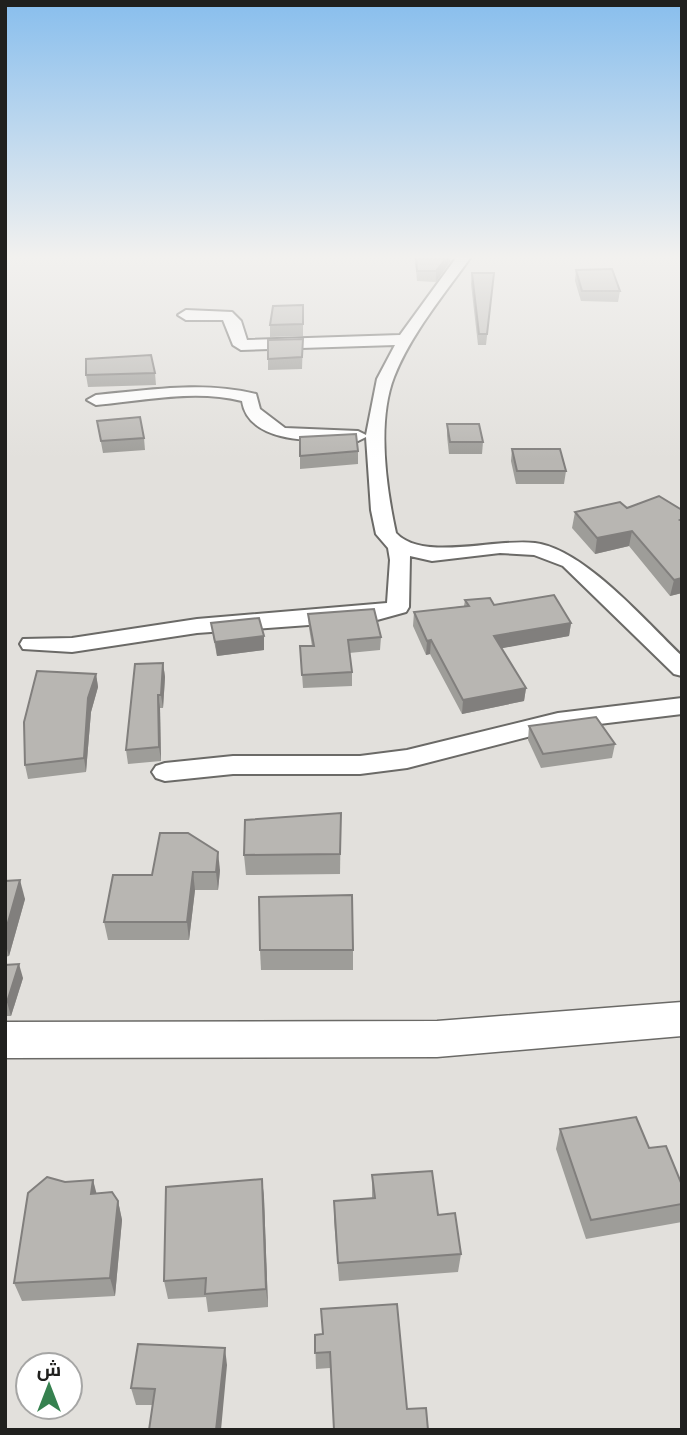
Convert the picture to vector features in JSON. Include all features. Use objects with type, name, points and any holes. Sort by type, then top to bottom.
[{"type":"street","points":[[234,325],[241,345],[405,340]]},
{"type":"street","points":[[416,325],[385,379],[375,437],[381,510],[386,534],[398,547],[432,555],[500,547],[537,549],[570,562],[682,669]]},
{"type":"street","points":[[96,400],[145,397],[169,391],[221,391],[250,398],[252,411],[281,433],[375,437]]},
{"type":"street","points":[[30,644],[72,645],[197,626],[390,611],[398,607],[399,599],[401,569],[398,547]]},
{"type":"street","points":[[166,772],[233,765],[360,765],[407,759],[558,721],[682,706]]},
{"type":"street","points":[[5,1040],[437,1039],[682,1019]]},
{"type":"building","points":[[478,325],[488,325],[487,334],[479,334]]},
{"type":"building","points":[[303,339],[302,357],[268,359],[268,340]]},
{"type":"building","points":[[151,355],[155,373],[86,375],[86,359]]},
{"type":"building","points":[[140,417],[144,438],[101,441],[97,421]]},
{"type":"building","points":[[447,424],[479,424],[483,442],[450,442]]},
{"type":"building","points":[[356,434],[358,451],[300,456],[300,437]]},
{"type":"building","points":[[512,449],[560,449],[566,471],[517,471]]},
{"type":"building","points":[[659,496],[682,510],[682,578],[674,580],[632,531],[597,538],[575,512],[620,502],[627,508]]},
{"type":"building","points":[[554,595],[571,623],[494,636],[526,688],[463,700],[431,640],[427,641],[414,612],[469,606],[465,600],[490,598],[494,605]]},
{"type":"building","points":[[374,609],[381,637],[348,640],[352,672],[302,675],[300,646],[314,646],[308,614]]},
{"type":"building","points":[[259,618],[264,636],[215,642],[211,623]]},
{"type":"building","points":[[163,663],[161,695],[158,695],[159,747],[126,750],[135,664]]},
{"type":"building","points":[[37,671],[96,674],[88,698],[84,758],[25,765],[24,722]]},
{"type":"building","points":[[596,717],[615,744],[543,754],[529,726]]},
{"type":"building","points":[[341,813],[340,854],[244,855],[245,820]]},
{"type":"building","points":[[160,833],[188,833],[218,852],[216,872],[193,872],[187,922],[104,922],[113,875],[152,875]]},
{"type":"building","points":[[20,880],[5,933],[5,881]]},
{"type":"building","points":[[352,895],[353,950],[260,950],[259,897]]},
{"type":"building","points":[[19,964],[7,1002],[5,1002],[5,965]]},
{"type":"building","points":[[636,1117],[649,1148],[666,1146],[682,1185],[682,1204],[591,1220],[560,1129]]},
{"type":"building","points":[[432,1171],[438,1215],[455,1213],[461,1254],[338,1263],[334,1201],[375,1198],[372,1175]]},
{"type":"building","points":[[47,1177],[65,1182],[93,1180],[91,1194],[112,1192],[118,1201],[110,1278],[14,1283],[28,1193]]},
{"type":"building","points":[[262,1179],[266,1289],[205,1294],[206,1278],[164,1281],[166,1187]]},
{"type":"building","points":[[397,1304],[407,1409],[426,1408],[428,1430],[334,1430],[330,1352],[315,1353],[315,1335],[323,1334],[321,1309]]},
{"type":"building","points":[[138,1344],[225,1348],[216,1430],[149,1430],[155,1389],[131,1388]]}]
